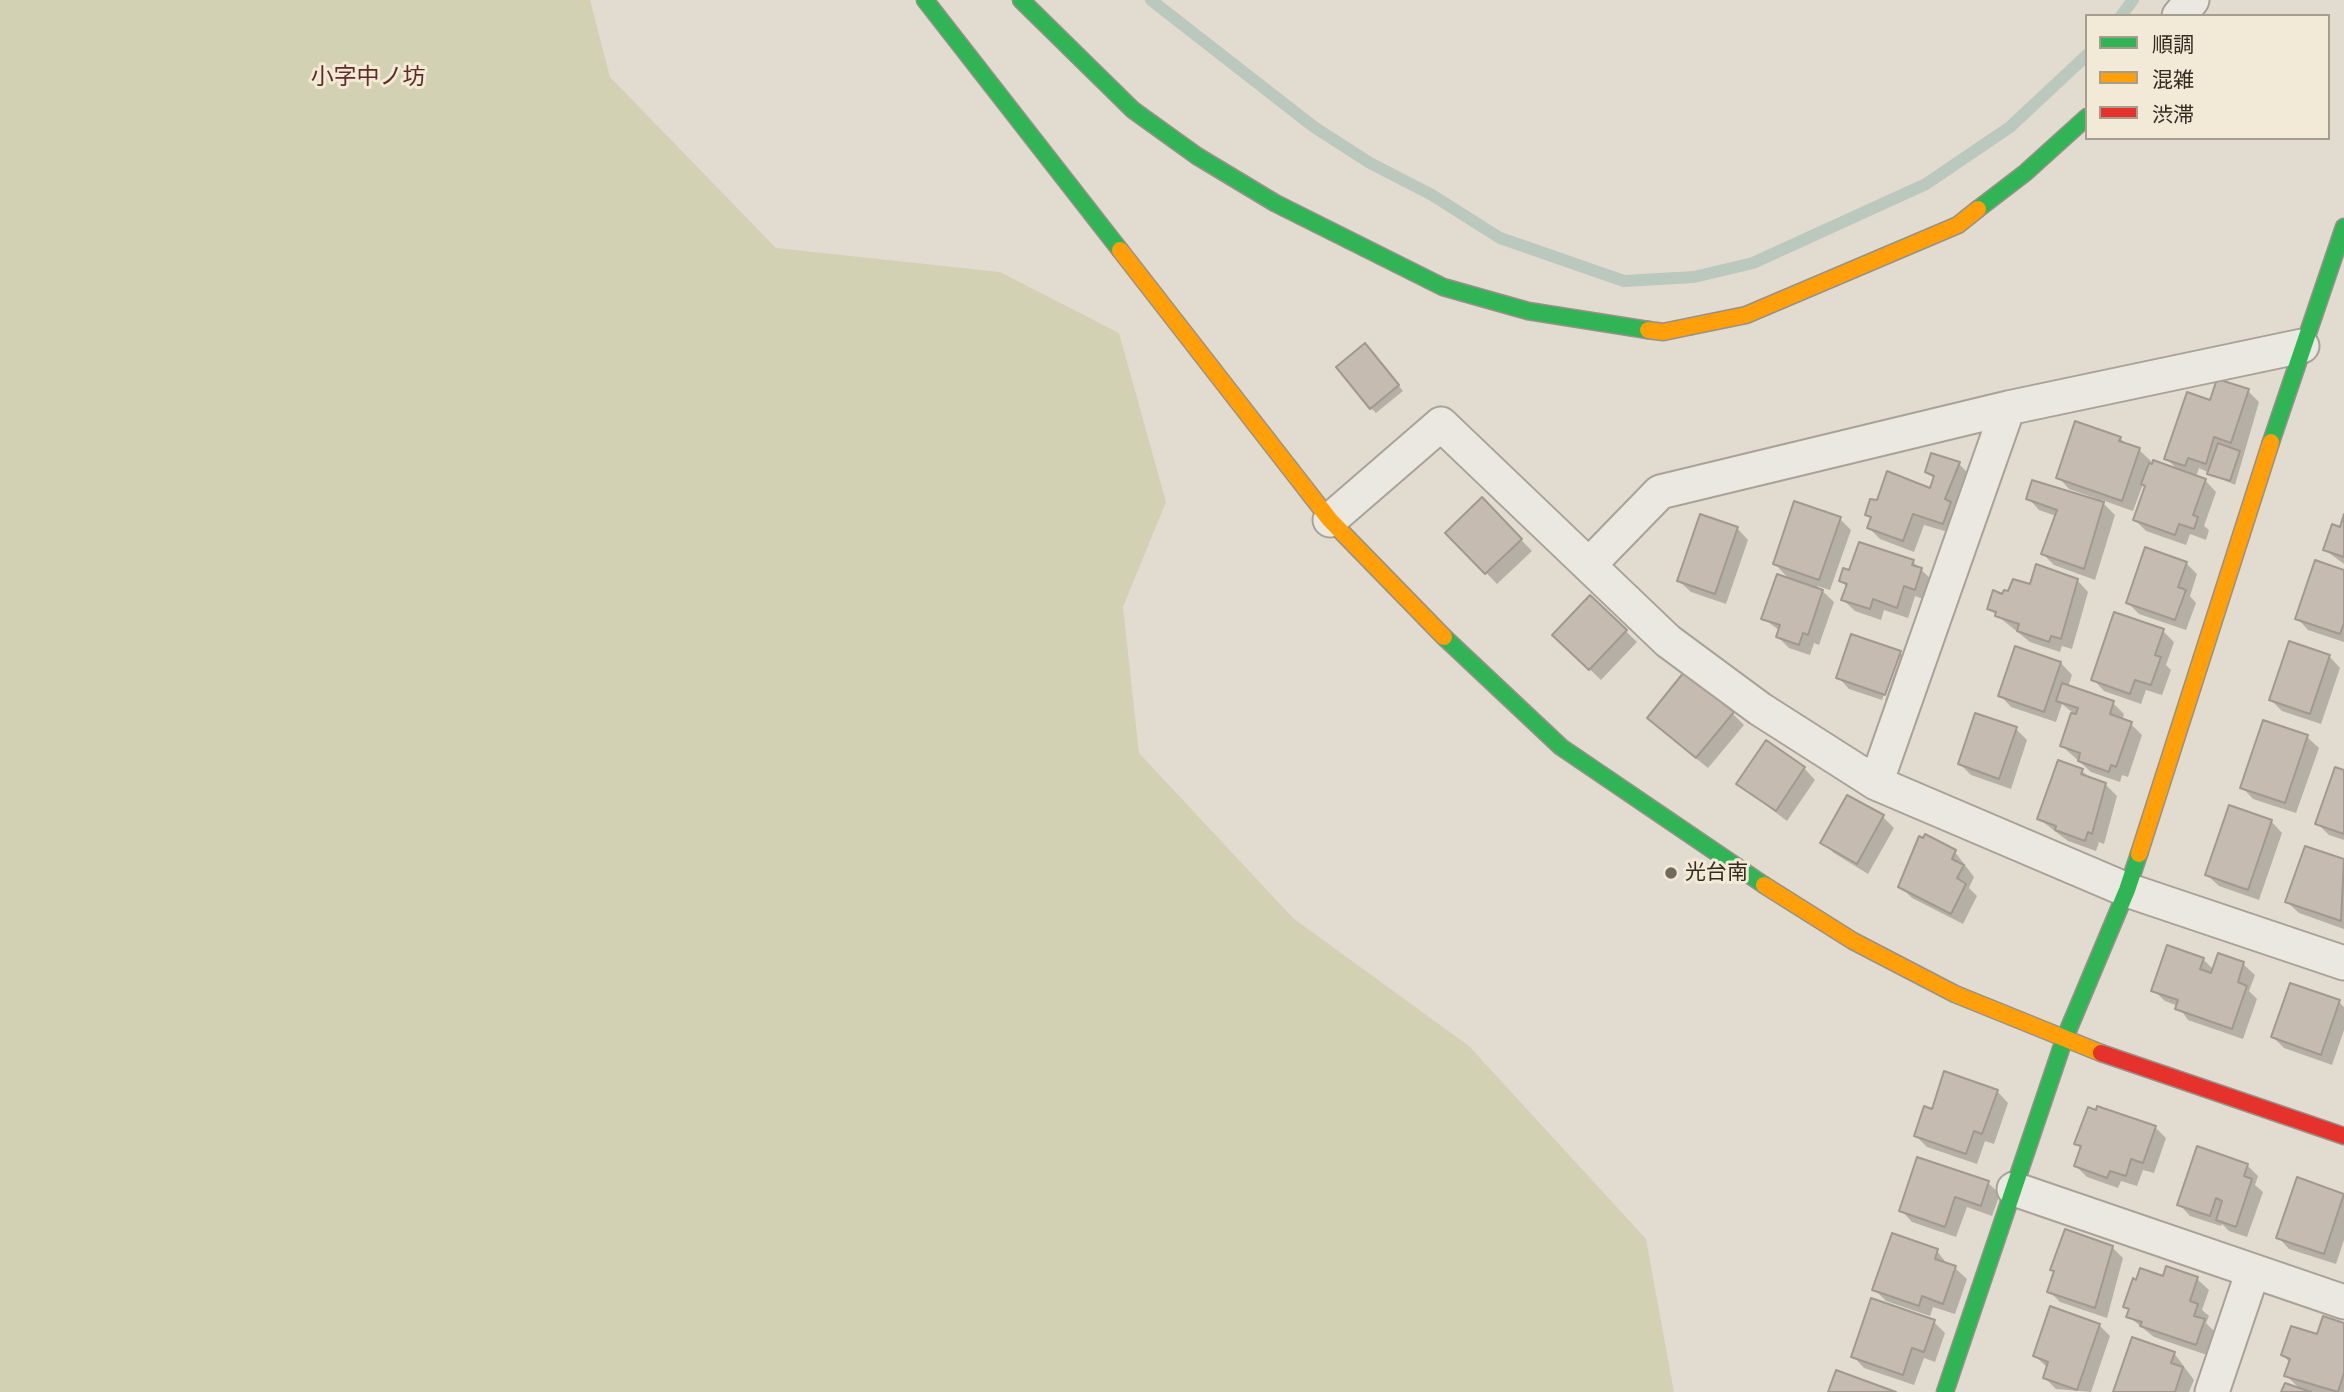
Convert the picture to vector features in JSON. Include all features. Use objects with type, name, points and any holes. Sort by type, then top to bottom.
[{"type":"street","points":[[925,0],[1330,520],[1450,642],[1561,747],[1718,855],[1853,941],[1955,995],[2064,1040],[2344,1136]]},
{"type":"street","points":[[1021,0],[1133,110],[1197,156],[1253,190],[1367,251],[1443,287],[1528,311],[1663,332],[1746,315],[1958,225],[2025,173],[2085,119]]},
{"type":"street","points":[[2181,14],[2192,0]]},
{"type":"street","points":[[1945,1392],[2064,1040],[2127,890],[2302,345],[2344,227]]},
{"type":"street","points":[[1589,565],[1660,492],[2008,408],[2302,345]]},
{"type":"street","points":[[1876,783],[2008,408]]},
{"type":"street","points":[[1330,520],[1441,424],[1668,640],[1760,709],[1876,783],[2127,890],[2344,963]]},
{"type":"street","points":[[2014,1189],[2344,1302]]},
{"type":"street","points":[[2212,1392],[2253,1271]]},
{"type":"green space","points":[[0,0],[590,0],[610,77],[776,248],[1000,272],[1119,333],[1166,502],[1123,607],[1139,753],[1293,918],[1469,1046],[1646,1239],[1674,1392],[0,1392]]},
{"type":"building","points":[[1365,343],[1399,385],[1370,409],[1336,367]]},
{"type":"building","points":[[2217,379],[2249,389],[2231,443],[2214,437],[2206,464],[2188,458],[2185,466],[2164,459],[2187,392],[2210,400]]},
{"type":"building","points":[[2075,421],[2121,437],[2119,441],[2140,448],[2122,501],[2056,478]]},
{"type":"building","points":[[2218,443],[2240,451],[2230,481],[2207,474]]},
{"type":"building","points":[[1931,453],[1960,462],[1945,499],[1951,502],[1943,524],[1913,514],[1903,541],[1867,528],[1871,517],[1865,515],[1870,499],[1877,500],[1887,471],[1930,488],[1934,476],[1925,472]]},
{"type":"building","points":[[2153,460],[2206,479],[2193,515],[2198,517],[2194,529],[2179,524],[2175,535],[2133,520],[2145,486],[2141,484],[2149,463],[2152,464]]},
{"type":"building","points":[[2032,480],[2104,502],[2084,569],[2041,554],[2057,510],[2026,499]]},
{"type":"building","points":[[1482,497],[1522,539],[1485,574],[1445,533]]},
{"type":"building","points":[[1794,501],[1841,517],[1819,580],[1773,564]]},
{"type":"building","points":[[1700,514],[1738,527],[1715,594],[1677,581]]},
{"type":"building","points":[[2344,514],[2344,557],[2323,550],[2332,524],[2340,527]]},
{"type":"building","points":[[1859,542],[1914,560],[1912,565],[1922,568],[1915,590],[1904,586],[1897,608],[1873,599],[1870,609],[1841,600],[1847,584],[1839,581],[1843,568],[1849,570]]},
{"type":"building","points":[[2145,547],[2187,562],[2178,587],[2186,590],[2175,620],[2126,603]]},
{"type":"building","points":[[2315,560],[2344,570],[2344,623],[2340,634],[2295,619]]},
{"type":"building","points":[[2036,564],[2078,579],[2061,639],[2051,636],[2049,642],[2017,631],[2019,624],[1995,616],[1996,612],[1987,609],[1993,590],[2002,594],[2004,590],[2008,591],[2013,579],[2030,584]]},
{"type":"building","points":[[1777,574],[1823,590],[1808,635],[1803,633],[1799,645],[1776,637],[1780,625],[1761,619]]},
{"type":"building","points":[[1590,595],[1627,630],[1589,670],[1552,635]]},
{"type":"building","points":[[2114,612],[2164,629],[2155,655],[2161,657],[2151,685],[2135,680],[2130,694],[2091,680]]},
{"type":"building","points":[[1851,634],[1901,651],[1885,695],[1836,678]]},
{"type":"building","points":[[2289,641],[2330,655],[2310,714],[2269,700]]},
{"type":"building","points":[[2015,646],[2061,662],[2044,712],[1998,696]]},
{"type":"building","points":[[1684,672],[1734,712],[1696,758],[1647,718]]},
{"type":"building","points":[[2062,683],[2114,701],[2110,714],[2132,722],[2116,767],[2111,765],[2109,772],[2078,761],[2080,753],[2060,746],[2071,713],[2076,714],[2078,708],[2056,701]]},
{"type":"building","points":[[1975,713],[2017,727],[1999,779],[1958,764]]},
{"type":"building","points":[[2263,720],[2308,735],[2285,803],[2240,788]]},
{"type":"building","points":[[1766,740],[1805,767],[1776,811],[1736,784]]},
{"type":"building","points":[[2058,760],[2083,769],[2081,774],[2106,783],[2092,834],[2088,832],[2085,841],[2055,830],[2056,826],[2037,819]]},
{"type":"building","points":[[2335,767],[2344,770],[2344,834],[2315,824]]},
{"type":"building","points":[[1847,795],[1884,815],[1857,864],[1820,843]]},
{"type":"building","points":[[2229,805],[2272,820],[2248,890],[2205,875]]},
{"type":"building","points":[[1925,834],[1956,850],[1952,859],[1964,865],[1957,878],[1966,884],[1951,914],[1898,887],[1919,836],[1923,838]]},
{"type":"building","points":[[2305,846],[2344,859],[2341,921],[2285,902]]},
{"type":"building","points":[[2167,945],[2204,958],[2200,969],[2211,973],[2218,953],[2244,962],[2238,982],[2247,986],[2232,1029],[2175,1009],[2178,1000],[2151,991]]},
{"type":"building","points":[[2290,983],[2340,1000],[2321,1055],[2271,1037]]},
{"type":"building","points":[[1944,1071],[1998,1090],[1982,1134],[1974,1131],[1966,1154],[1914,1136],[1924,1106],[1932,1109]]},
{"type":"building","points":[[2097,1106],[2156,1126],[2143,1163],[2131,1159],[2126,1176],[2110,1171],[2107,1178],[2074,1166],[2081,1146],[2074,1144],[2088,1107],[2096,1110]]},
{"type":"building","points":[[2197,1146],[2248,1164],[2244,1176],[2252,1179],[2236,1227],[2216,1220],[2222,1201],[2216,1198],[2210,1216],[2177,1205]]},
{"type":"building","points":[[1917,1157],[1989,1181],[1981,1206],[1955,1197],[1945,1227],[1899,1211]]},
{"type":"building","points":[[2297,1177],[2344,1194],[2324,1254],[2276,1238]]},
{"type":"building","points":[[2065,1229],[2113,1246],[2095,1308],[2047,1292],[2054,1271],[2050,1270]]},
{"type":"building","points":[[1892,1233],[1938,1249],[1935,1259],[1956,1266],[1943,1304],[1922,1296],[1919,1306],[1872,1290]]},
{"type":"building","points":[[2166,1266],[2198,1277],[2190,1301],[2198,1304],[2194,1316],[2205,1319],[2196,1345],[2140,1326],[2142,1322],[2126,1317],[2129,1309],[2123,1307],[2133,1278],[2136,1280],[2140,1268],[2163,1276]]},
{"type":"building","points":[[1871,1298],[1935,1320],[1924,1352],[1912,1348],[1903,1375],[1851,1357]]},
{"type":"building","points":[[2050,1306],[2100,1324],[2077,1390],[2043,1378],[2048,1362],[2033,1356]]},
{"type":"building","points":[[2323,1316],[2344,1323],[2344,1373],[2338,1392],[2284,1376],[2290,1359],[2281,1355],[2291,1326],[2317,1334]]},
{"type":"building","points":[[2132,1337],[2175,1352],[2171,1363],[2183,1367],[2175,1392],[2113,1392]]},
{"type":"building","points":[[1836,1370],[1896,1392],[1828,1392]]},
{"type":"building","points":[[2285,1383],[2311,1392],[2281,1392]]},
{"type":"waterway","points":[[1151,0],[1314,127],[1370,163],[1432,195],[1500,238],[1624,281],[1694,277],[1753,263],[1926,184],[2010,127],[2085,57]]},
{"type":"waterway","points":[[2122,14],[2133,0]]},
{"type":"traffic: fast","points":[[925,0],[1120,250]]},
{"type":"traffic: fast","points":[[1021,0],[1133,110],[1197,156],[1275,203],[1443,287],[1528,311],[1648,330]]},
{"type":"traffic: fast","points":[[1978,209],[2025,173],[2085,119]]},
{"type":"traffic: fast","points":[[2271,442],[2344,227]]},
{"type":"traffic: fast","points":[[1444,637],[1561,747],[1764,885]]},
{"type":"traffic: fast","points":[[1945,1392],[2064,1040],[2127,890],[2139,854]]},
{"type":"traffic: slow","points":[[1648,330],[1663,332],[1746,315],[1958,225],[1978,209]]},
{"type":"traffic: slow","points":[[1120,250],[1330,520],[1444,637]]},
{"type":"traffic: slow","points":[[2139,854],[2271,442]]},
{"type":"traffic: slow","points":[[1764,885],[1853,941],[1955,994],[2101,1053]]},
{"type":"traffic: jam","points":[[2101,1053],[2344,1136]]},
{"type":"place","name":"光台南","points":[[1671,873]]},
{"type":"district","name":"小字中ノ坊","points":[[368,77]]}]
